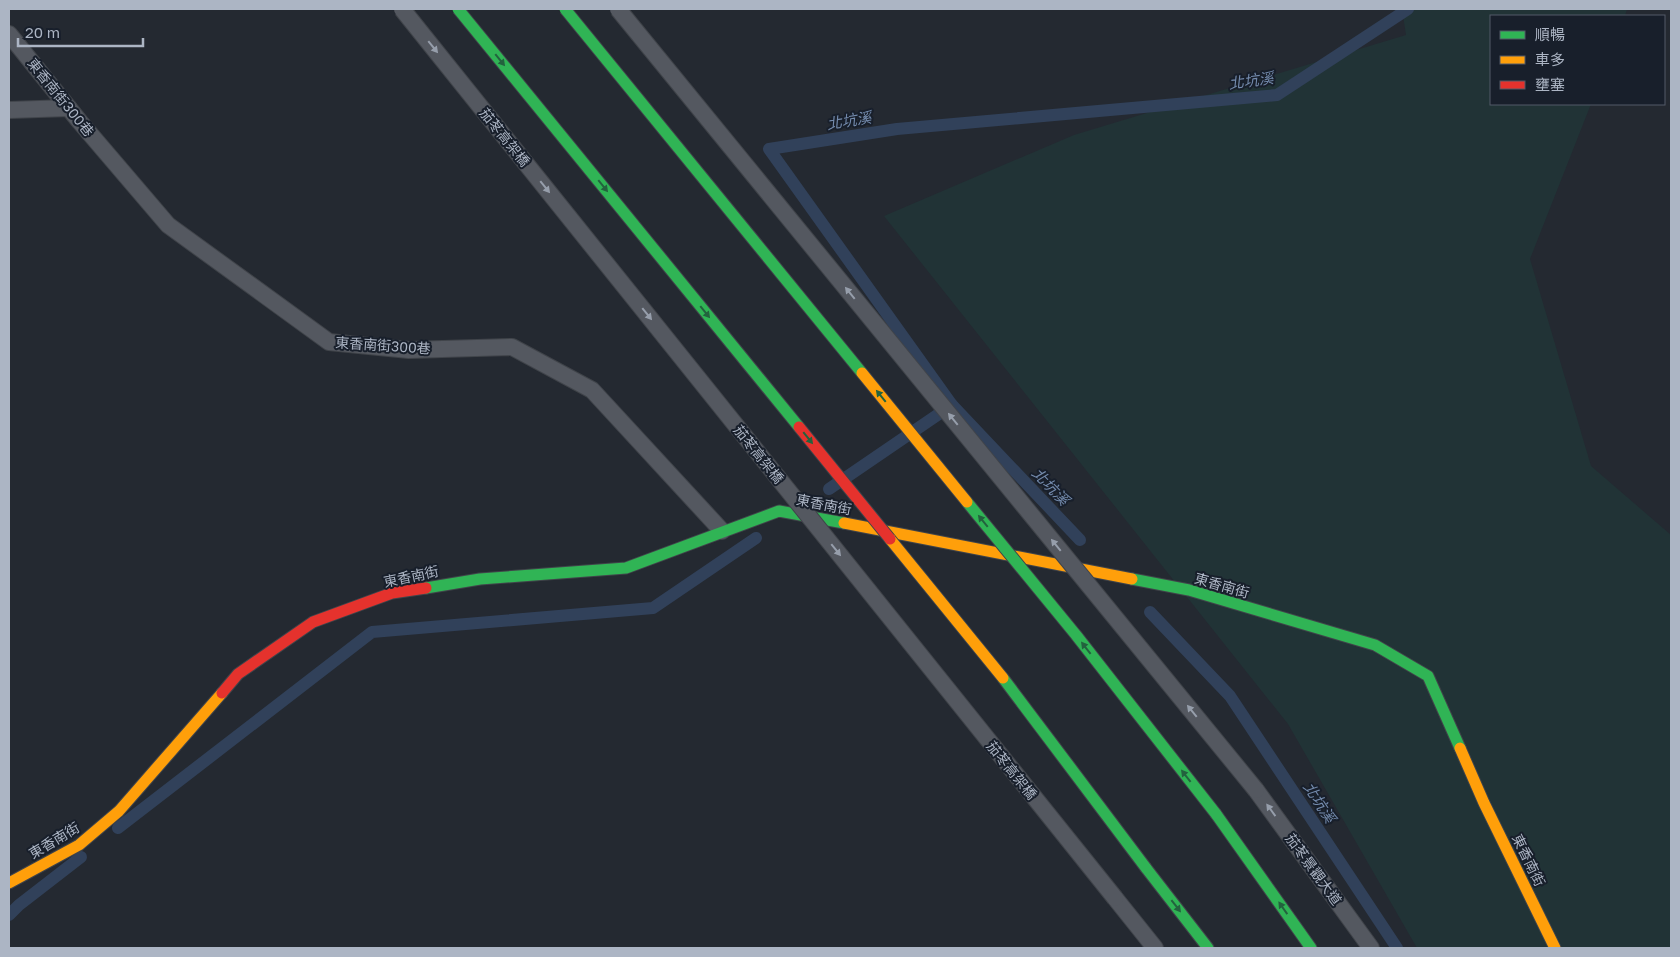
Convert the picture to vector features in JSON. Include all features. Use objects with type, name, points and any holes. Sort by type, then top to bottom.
[{"type":"street","points":[[458,9],[1007,682],[1208,948]]},
{"type":"street","points":[[565,9],[1076,635],[1216,814],[1311,948]]},
{"type":"street","name":"東香南街","points":[[9,883],[80,845],[113,817],[238,674],[313,622],[392,593],[480,578],[626,568],[779,511],[1189,590],[1375,645],[1428,676],[1484,803],[1555,948]]},
{"type":"lane","name":"茄苳高架橋","points":[[402,9],[1155,948]]},
{"type":"lane","name":"茄苳景觀大道","points":[[618,9],[1256,790],[1371,948]]},
{"type":"lane","name":"東香南街300巷","points":[[9,34],[168,226],[329,342],[409,350],[512,347],[592,390],[722,532]]},
{"type":"lane","points":[[9,110],[69,108]]},
{"type":"shaded area","points":[[1402,9],[1627,9],[1625,15],[1490,15],[1490,105],[1591,105],[1530,259],[1591,466],[1671,535],[1671,948],[1417,948],[1288,724],[884,216],[1074,135],[1406,35]]},
{"type":"waterway","name":"北坑溪","points":[[1080,540],[952,405],[769,149],[897,129],[1277,95],[1408,9]]},
{"type":"waterway","points":[[829,489],[952,405]]},
{"type":"waterway","points":[[118,828],[372,632],[653,608],[756,538]]},
{"type":"waterway","name":"北坑溪","points":[[1150,612],[1230,696],[1397,948]]},
{"type":"waterway","points":[[9,915],[19,905],[81,857]]},
{"type":"traffic: fast","points":[[458,9],[799,427]]},
{"type":"traffic: fast","points":[[565,9],[862,373]]},
{"type":"traffic: fast","points":[[967,502],[1076,635],[1216,814]]},
{"type":"traffic: fast","points":[[426,588],[480,579],[626,568],[779,511],[844,523]]},
{"type":"traffic: fast","points":[[1132,579],[1189,590],[1375,645],[1428,676],[1460,748]]},
{"type":"traffic: fast","points":[[1003,678],[1146,868]]},
{"type":"traffic: fast","points":[[1216,814],[1311,948]]},
{"type":"traffic: fast","points":[[1146,868],[1208,948]]},
{"type":"traffic: slow","points":[[862,373],[967,502]]},
{"type":"traffic: slow","points":[[844,523],[1132,579]]},
{"type":"traffic: slow","points":[[890,539],[1003,678]]},
{"type":"traffic: slow","points":[[9,883],[79,845],[119,811],[222,693]]},
{"type":"traffic: slow","points":[[1460,748],[1484,803],[1555,948]]},
{"type":"traffic: jam","points":[[799,427],[890,539]]},
{"type":"traffic: jam","points":[[222,693],[238,674],[313,622],[392,593],[426,588]]}]
